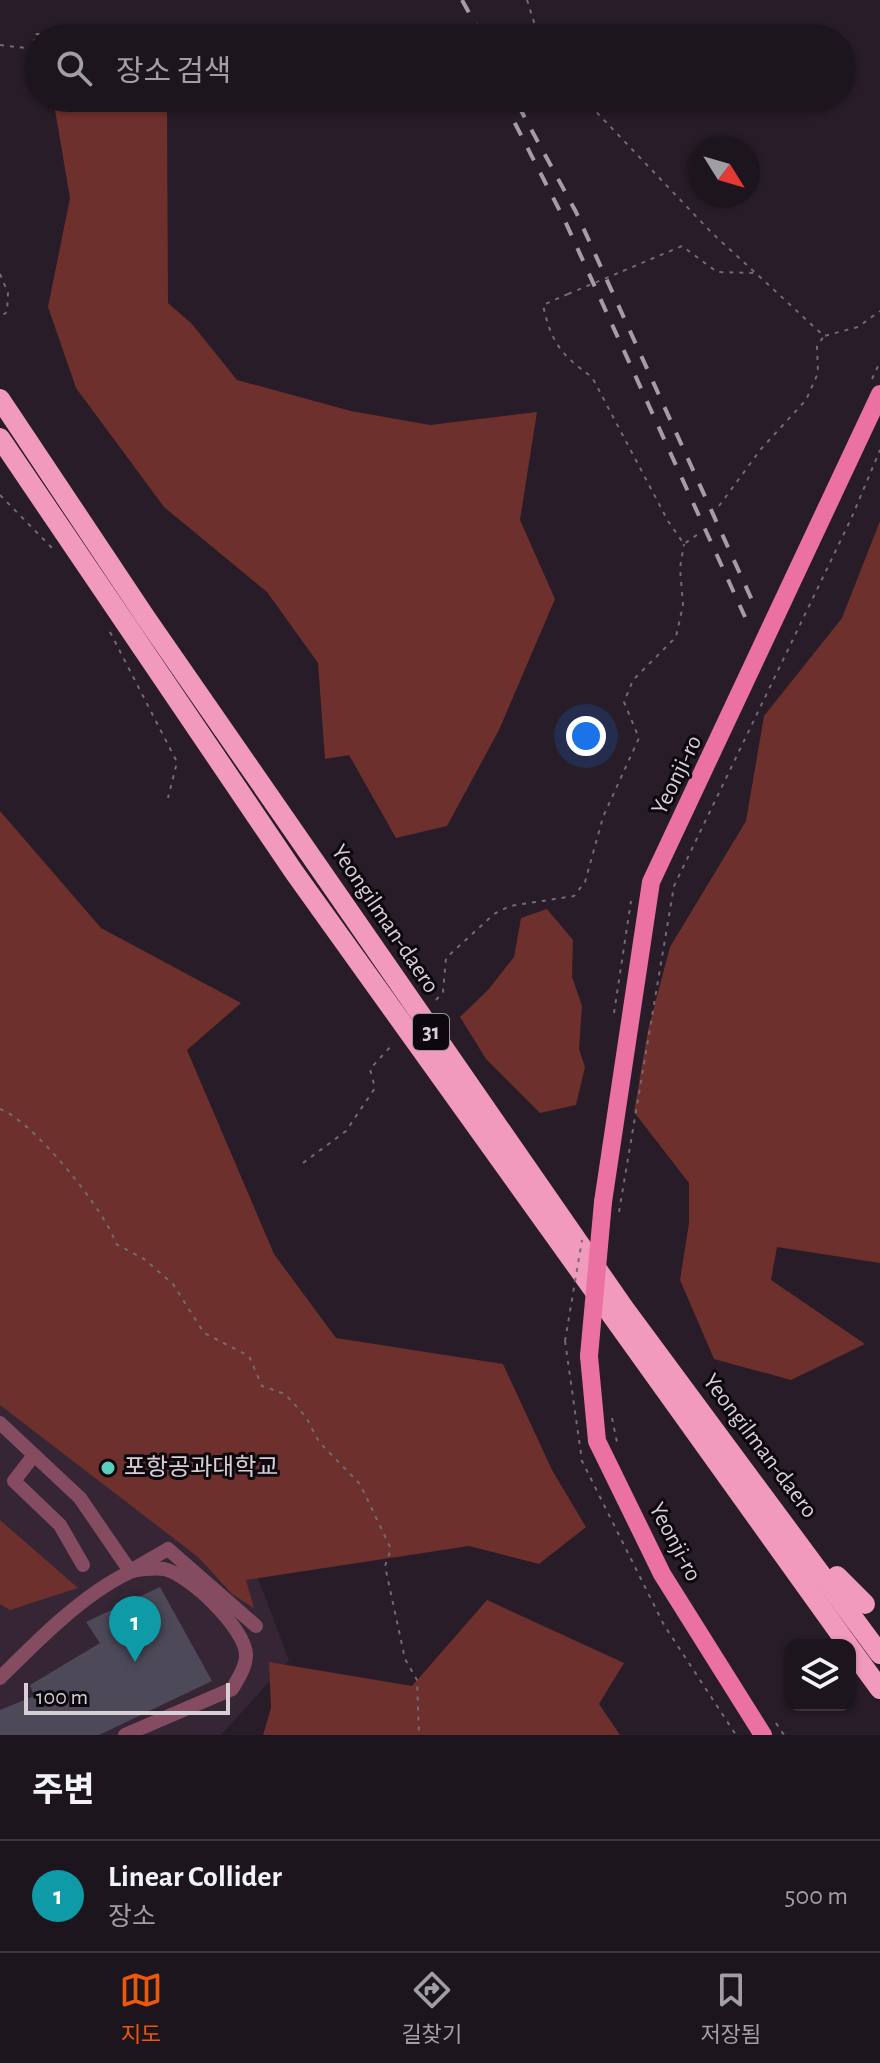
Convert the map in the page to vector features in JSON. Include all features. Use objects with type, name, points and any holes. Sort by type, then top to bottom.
[{"type":"highway","name":"Yeongilman-daero","points":[[0,399],[146,618],[537,1184],[624,1308],[880,1654]]},
{"type":"highway","name":"Yeongilman-daero","points":[[0,438],[294,872],[844,1639]]},
{"type":"highway","points":[[760,1488],[865,1604]]},
{"type":"highway","points":[[736,1490],[827,1639]]},
{"type":"highway","name":"Yeongilman-daero","points":[[856,1656],[880,1689]]},
{"type":"main road","name":"Yeonji-ro","points":[[769,1728],[662,1574],[597,1441],[589,1356],[603,1202],[651,882],[880,394]]},
{"type":"lane","points":[[0,1423],[80,1498],[130,1571]]},
{"type":"lane","points":[[34,1455],[14,1481],[60,1525],[83,1565]]},
{"type":"lane","points":[[0,1678],[47,1631],[130,1571],[168,1549],[256,1626]]},
{"type":"lane","points":[[125,1735],[232,1689],[246,1655],[242,1639],[224,1615],[185,1579],[164,1569],[130,1571]]},
{"type":"path","points":[[527,0],[535,24]]},
{"type":"path","points":[[0,45],[24,48]]},
{"type":"path","points":[[596,112],[645,166],[824,336]]},
{"type":"path","points":[[436,1000],[443,992],[446,958],[494,914],[510,906],[574,896],[585,882],[603,817],[639,738],[624,702],[633,680],[676,637],[683,605],[680,568],[684,544],[668,521],[592,377],[573,364],[551,338],[543,305],[682,246],[717,272],[756,273]]},
{"type":"path","points":[[0,274],[8,293],[7,312],[0,317]]},
{"type":"path","points":[[719,506],[761,449],[806,400],[818,373],[817,346],[824,336],[858,327],[880,311]]},
{"type":"path","points":[[618,1221],[674,886],[851,519],[880,450]]},
{"type":"path","points":[[0,495],[56,553]]},
{"type":"path","points":[[684,544],[701,532]]},
{"type":"path","points":[[105,623],[177,762],[168,798]]},
{"type":"path","points":[[303,1163],[352,1123],[375,1088],[370,1069],[394,1044]]},
{"type":"path","points":[[0,1109],[21,1121],[62,1164],[112,1229],[116,1244],[144,1259],[173,1284],[204,1333],[249,1356],[262,1386],[285,1394],[306,1417],[319,1442],[360,1484],[391,1549],[385,1566],[405,1659],[417,1680],[419,1735]]},
{"type":"path","points":[[565,1341],[582,1240]]},
{"type":"path","points":[[611,1410],[620,1455]]},
{"type":"path","points":[[769,1728],[784,1735]]},
{"type":"shaded area","points":[[55,112],[167,112],[168,303],[192,324],[237,380],[351,411],[430,425],[537,412],[520,520],[555,599],[499,730],[447,826],[396,838],[349,755],[325,759],[318,663],[267,592],[164,507],[76,388],[48,307],[70,198]]},
{"type":"shaded area","points":[[880,521],[880,1263],[777,1247],[771,1280],[865,1344],[791,1380],[714,1359],[680,1280],[689,1223],[689,1183],[634,1112],[648,1030],[670,947],[746,821],[764,716],[842,618]]},
{"type":"shaded area","points":[[0,811],[101,928],[241,1003],[187,1050],[274,1254],[336,1338],[503,1364],[552,1470],[586,1527],[539,1564],[469,1546],[246,1580],[254,1608],[232,1594],[198,1557],[0,1405]]},
{"type":"shaded area","points":[[547,909],[573,940],[572,977],[582,1006],[579,1049],[585,1067],[576,1105],[540,1113],[486,1059],[460,1017],[488,990],[514,957],[521,918]]},
{"type":"shaded area","name":"포항공과대학교","points":[[0,1155],[143,1276],[289,1660],[221,1735],[0,1735]]},
{"type":"shaded area","points":[[0,1520],[78,1588],[10,1610],[0,1604]]},
{"type":"shaded area","points":[[487,1600],[624,1663],[599,1704],[620,1735],[263,1735],[271,1708],[269,1662],[412,1686]]},
{"type":"building","points":[[160,1587],[212,1681],[99,1735],[0,1735],[0,1710],[34,1696],[30,1685],[100,1643],[86,1622]]},
{"type":"railway","points":[[462,0],[475,24]]},
{"type":"railway","points":[[509,112],[565,221],[745,617]]},
{"type":"railway","points":[[522,112],[576,212],[756,609]]},
{"type":"place","name":"포항공과대학교","points":[[108,1468]]},
{"type":"place","name":"Linear Collider","points":[[135,1662]]}]
